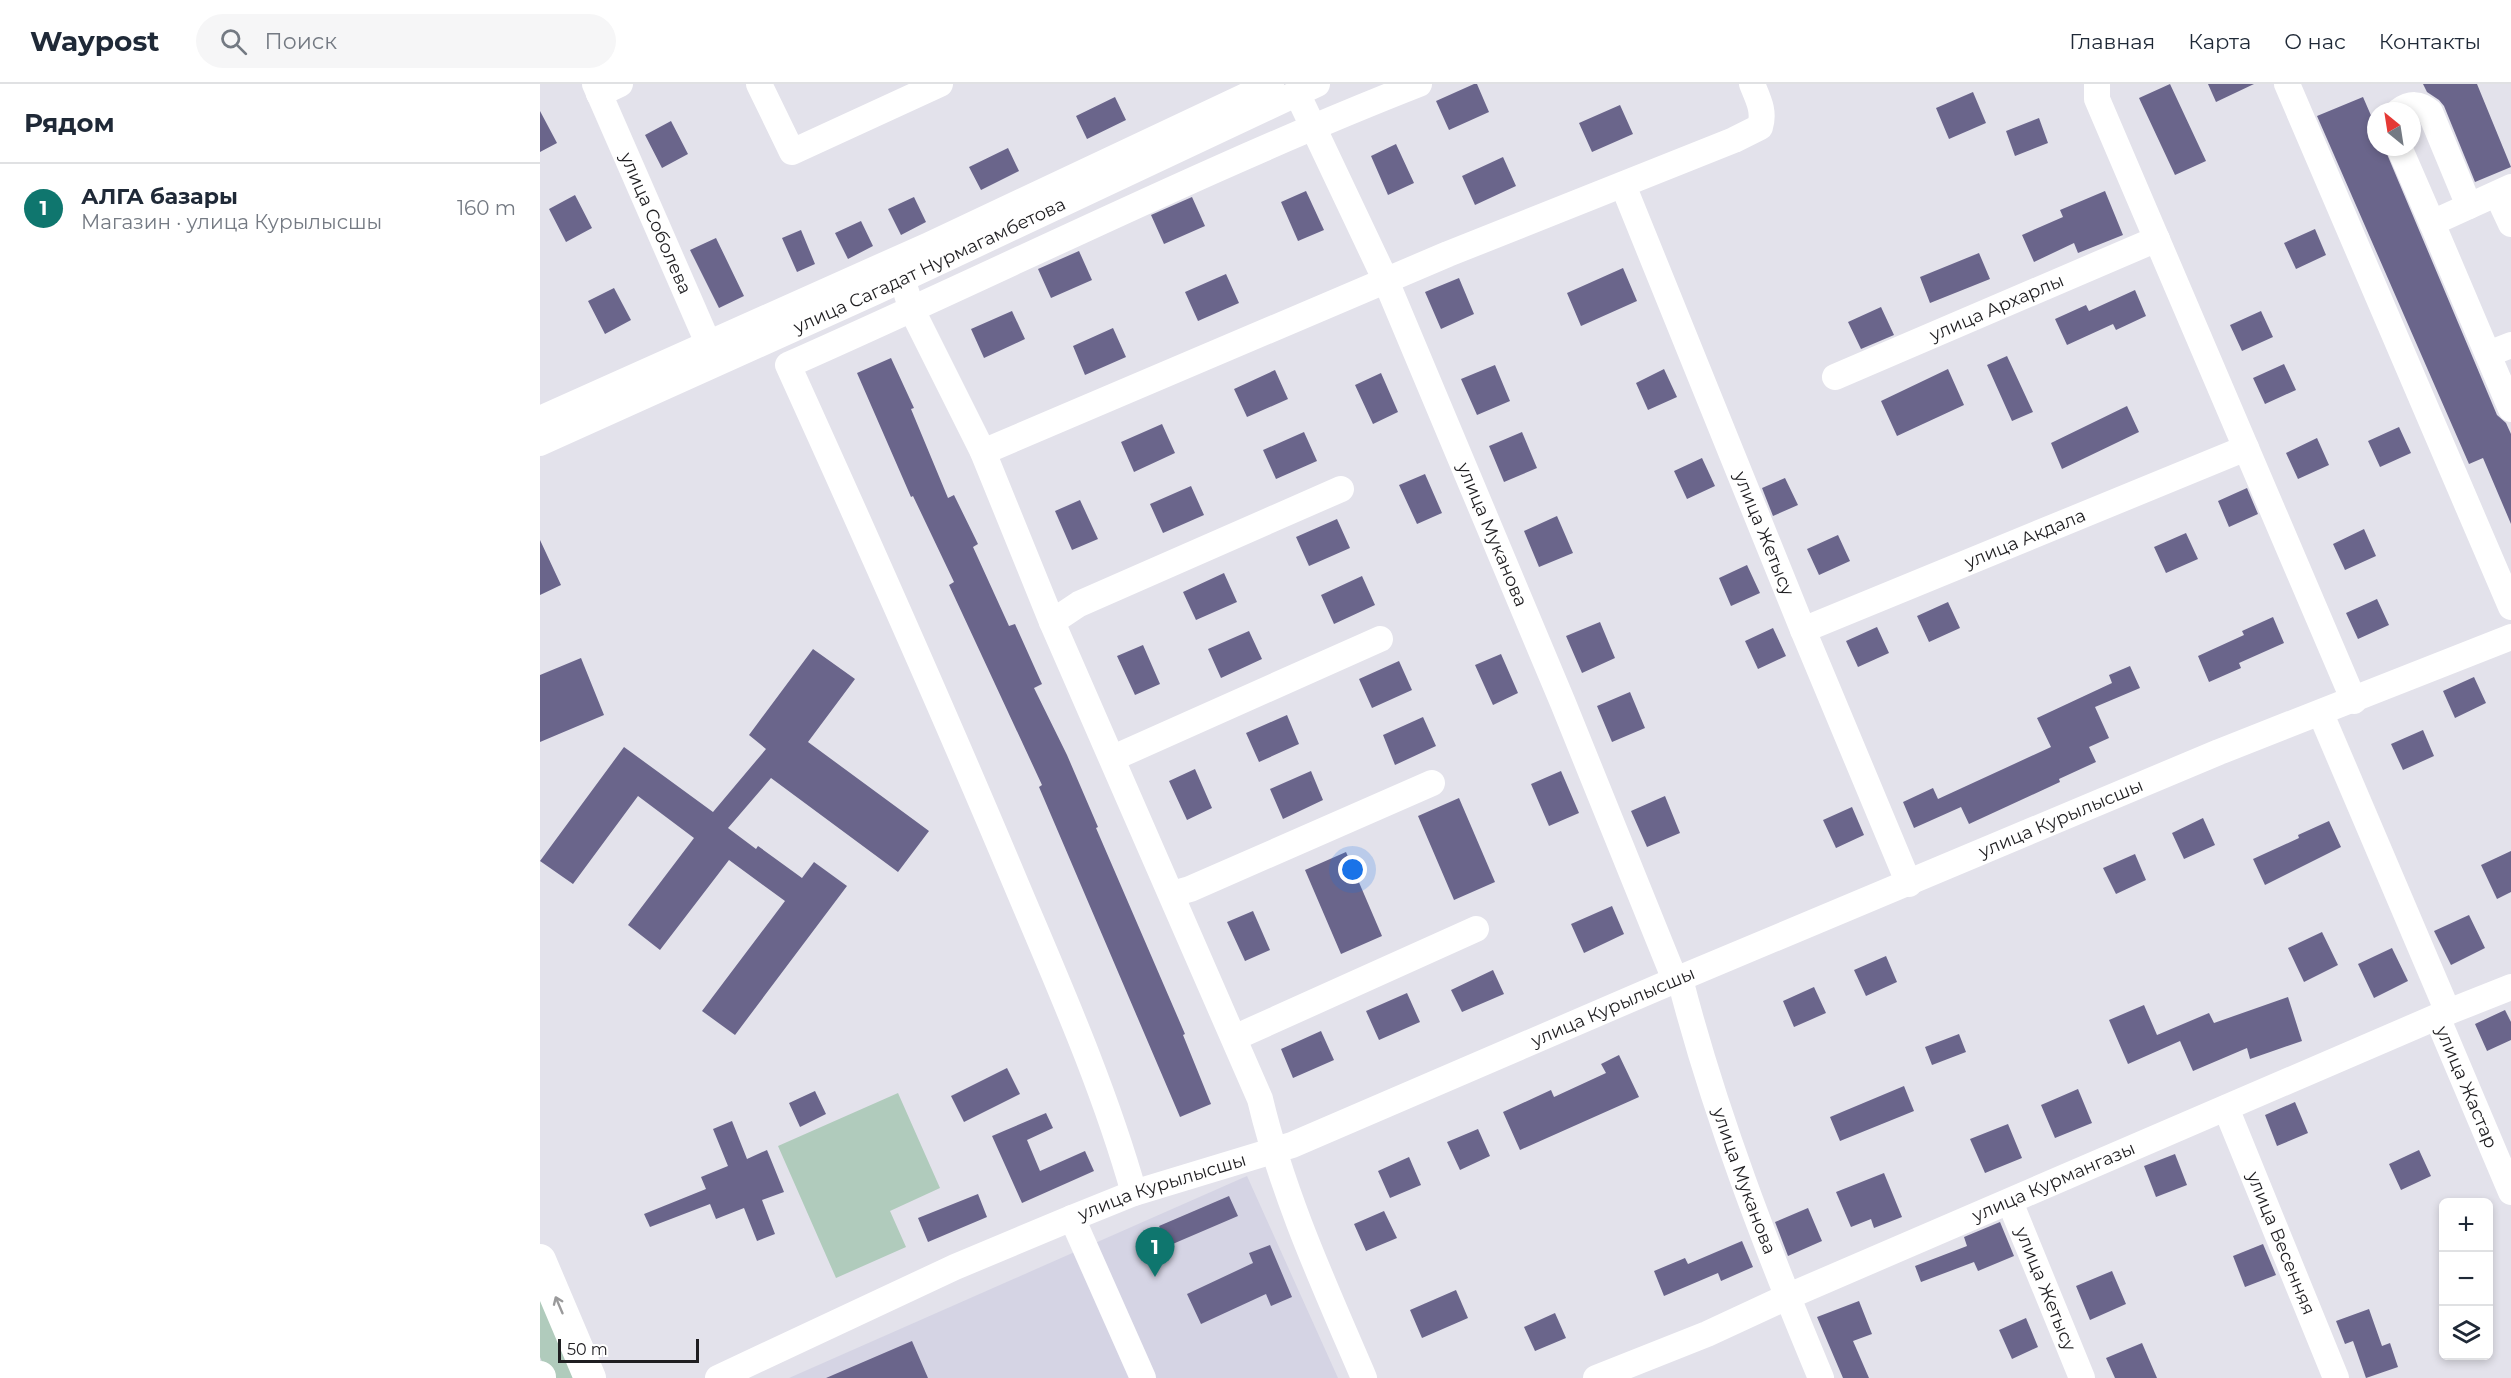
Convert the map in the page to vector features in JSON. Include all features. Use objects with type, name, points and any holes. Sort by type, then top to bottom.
[{"type":"main road","points":[[540,1260],[590,1378]]},
{"type":"street","points":[[759,84],[792,152],[940,84]]},
{"type":"street","points":[[540,419],[713,354],[929,245],[1271,84]]},
{"type":"street","points":[[1134,1193],[1117,1131],[1074,1023],[941,710],[788,365],[912,310],[1191,179],[1419,84]]},
{"type":"street","points":[[983,452],[1386,281],[1734,140],[1760,127],[1763,118],[1752,84]]},
{"type":"street","points":[[2097,84],[2097,99],[2354,701]]},
{"type":"street","points":[[2287,84],[2511,608]]},
{"type":"street","name":"улица Соболева","points":[[604,87],[713,354]]},
{"type":"street","name":"улица Сагадат Нурмагамбетова","points":[[540,443],[713,354],[902,279],[1307,88]]},
{"type":"street","name":"улица Муканова","points":[[1307,88],[1314,129],[1386,281],[1678,980],[1743,1184],[1821,1378]]},
{"type":"street","points":[[2421,106],[2430,112],[2469,206]]},
{"type":"street","points":[[2403,156],[2432,223],[2499,350],[2511,409]]},
{"type":"street","name":"улица Жетысу","points":[[1623,184],[1908,884]]},
{"type":"street","points":[[2432,223],[2504,190],[2511,224]]},
{"type":"street","name":"улица Архарлы","points":[[1835,377],[2157,239]]},
{"type":"street","points":[[902,279],[912,310],[983,452],[1052,622],[1260,1099],[1272,1151],[1320,1277],[1364,1378]]},
{"type":"street","name":"улица Акдала","points":[[1803,630],[2246,448]]},
{"type":"street","points":[[1052,622],[1078,604],[1341,489]]},
{"type":"street","name":"улица Курылысшы","points":[[718,1378],[955,1267],[1072,1218],[1134,1193],[1302,1141],[2219,752],[2321,714],[2511,637]]},
{"type":"street","points":[[1113,758],[1380,639]]},
{"type":"street","name":"улица Жастар","points":[[2321,714],[2443,1014],[2511,1192]]},
{"type":"street","points":[[1172,894],[1190,889],[1432,783]]},
{"type":"street","points":[[1234,1038],[1476,929]]},
{"type":"street","name":"улица Курмангазы","points":[[1596,1378],[1707,1334],[1789,1296],[2443,1014],[2511,987]]},
{"type":"street","name":"улица Весенняя","points":[[2226,1108],[2336,1378]]},
{"type":"street","name":"улица Жетысу","points":[[2010,1202],[2082,1378]]},
{"type":"street","points":[[1072,1218],[1143,1378]]},
{"type":"shaded area","points":[[1247,1176],[1338,1378],[789,1378]]},
{"type":"green space","points":[[898,1093],[940,1188],[890,1211],[906,1247],[836,1278],[778,1146]]},
{"type":"green space","points":[[540,1297],[575,1378],[549,1378],[540,1357]]},
{"type":"building","points":[[1477,84],[1489,112],[1449,130],[1436,101]]},
{"type":"building","points":[[2170,84],[2206,161],[2175,175],[2139,98]]},
{"type":"building","points":[[2208,84],[2254,84],[2216,102]]},
{"type":"building","points":[[2423,84],[2477,84],[2511,167],[2475,182],[2444,106],[2427,92]]},
{"type":"building","points":[[1973,92],[1986,123],[1949,139],[1936,108]]},
{"type":"building","points":[[1115,97],[1126,120],[1087,139],[1076,116]]},
{"type":"building","points":[[2363,97],[2367,106],[2367,156],[2388,156],[2497,415],[2506,423],[2511,434],[2511,524],[2483,458],[2469,464],[2317,116]]},
{"type":"building","points":[[1620,105],[1633,134],[1592,152],[1579,123]]},
{"type":"building","points":[[540,111],[557,143],[540,152]]},
{"type":"building","points":[[2039,118],[2048,143],[2015,156],[2006,131]]},
{"type":"building","points":[[671,121],[688,154],[662,168],[645,135]]},
{"type":"building","points":[[1396,144],[1414,183],[1388,195],[1371,156]]},
{"type":"building","points":[[1008,148],[1019,171],[981,190],[969,167]]},
{"type":"building","points":[[1503,157],[1516,186],[1475,205],[1462,176]]},
{"type":"building","points":[[1306,191],[1324,230],[1298,241],[1281,202]]},
{"type":"building","points":[[2105,191],[2123,235],[2078,253],[2074,243],[2034,262],[2022,235],[2063,217],[2060,210]]},
{"type":"building","points":[[575,195],[592,228],[566,242],[549,209]]},
{"type":"building","points":[[914,197],[926,222],[901,235],[888,209]]},
{"type":"building","points":[[1192,197],[1205,226],[1164,244],[1151,215]]},
{"type":"building","points":[[861,221],[873,246],[848,259],[835,233]]},
{"type":"building","points":[[2315,229],[2326,255],[2296,269],[2284,243]]},
{"type":"building","points":[[801,230],[815,264],[797,272],[782,238]]},
{"type":"building","points":[[716,238],[744,296],[719,308],[690,250]]},
{"type":"building","points":[[1079,251],[1092,280],[1051,298],[1038,269]]},
{"type":"building","points":[[1979,253],[1990,279],[1930,303],[1920,277]]},
{"type":"building","points":[[1623,268],[1637,301],[1581,326],[1567,293]]},
{"type":"building","points":[[1226,274],[1239,303],[1198,321],[1185,292]]},
{"type":"building","points":[[1459,278],[1474,314],[1441,329],[1425,292]]},
{"type":"building","points":[[614,288],[631,320],[605,334],[588,301]]},
{"type":"building","points":[[2135,290],[2146,316],[2116,330],[2113,324],[2067,345],[2055,319],[2086,305],[2089,311]]},
{"type":"building","points":[[1881,307],[1894,335],[1861,349],[1848,322]]},
{"type":"building","points":[[1012,311],[1025,339],[984,358],[971,329]]},
{"type":"building","points":[[2261,311],[2273,337],[2242,351],[2230,325]]},
{"type":"building","points":[[1113,328],[1126,357],[1085,375],[1073,346]]},
{"type":"building","points":[[2007,356],[2033,412],[2012,421],[1987,365]]},
{"type":"building","points":[[891,358],[914,408],[911,409],[948,498],[954,495],[978,544],[973,547],[1009,626],[1015,624],[1042,684],[1034,688],[1067,755],[1185,1034],[1183,1035],[1211,1104],[1180,1117],[1039,787],[1042,785],[949,585],[954,582],[913,496],[911,497],[857,373]]},
{"type":"building","points":[[2284,364],[2296,390],[2265,404],[2253,378]]},
{"type":"building","points":[[1495,365],[1510,401],[1477,415],[1461,379]]},
{"type":"building","points":[[1664,369],[1677,397],[1648,410],[1636,383]]},
{"type":"building","points":[[1948,369],[1964,405],[1897,436],[1881,401]]},
{"type":"building","points":[[1275,370],[1288,399],[1247,417],[1234,389]]},
{"type":"building","points":[[1381,373],[1398,412],[1373,424],[1355,385]]},
{"type":"building","points":[[2127,406],[2139,432],[2062,469],[2051,443]]},
{"type":"building","points":[[1162,424],[1175,453],[1134,472],[1121,442]]},
{"type":"building","points":[[2399,427],[2411,453],[2380,467],[2368,441]]},
{"type":"building","points":[[1304,432],[1317,461],[1276,479],[1263,450]]},
{"type":"building","points":[[1522,432],[1537,468],[1504,482],[1489,446]]},
{"type":"building","points":[[2317,438],[2329,465],[2298,479],[2286,453]]},
{"type":"building","points":[[1702,458],[1715,486],[1687,499],[1674,471]]},
{"type":"building","points":[[1425,474],[1442,513],[1417,524],[1399,485]]},
{"type":"building","points":[[1785,478],[1798,505],[1773,516],[1762,488]]},
{"type":"building","points":[[1191,486],[1204,515],[1163,533],[1150,504]]},
{"type":"building","points":[[2247,488],[2258,514],[2229,527],[2218,501]]},
{"type":"building","points":[[1080,500],[1098,539],[1072,550],[1055,511]]},
{"type":"building","points":[[1557,516],[1573,553],[1539,567],[1524,531]]},
{"type":"building","points":[[1337,519],[1350,548],[1309,566],[1296,537]]},
{"type":"building","points":[[2364,529],[2376,556],[2345,570],[2333,544]]},
{"type":"building","points":[[2186,533],[2198,559],[2166,573],[2154,547]]},
{"type":"building","points":[[1838,535],[1850,561],[1819,575],[1807,549]]},
{"type":"building","points":[[540,540],[561,585],[540,595]]},
{"type":"building","points":[[1747,565],[1760,593],[1731,606],[1719,578]]},
{"type":"building","points":[[1224,573],[1237,602],[1196,620],[1183,592]]},
{"type":"building","points":[[1362,576],[1375,605],[1334,624],[1321,595]]},
{"type":"building","points":[[2377,599],[2389,625],[2358,639],[2346,613]]},
{"type":"building","points":[[1948,602],[1960,628],[1929,642],[1917,616]]},
{"type":"building","points":[[2273,617],[2284,643],[2239,663],[2241,668],[2209,682],[2198,656],[2244,635],[2242,631]]},
{"type":"building","points":[[1600,622],[1615,658],[1582,673],[1566,636]]},
{"type":"building","points":[[1877,627],[1889,653],[1858,667],[1846,641]]},
{"type":"building","points":[[1773,628],[1786,656],[1758,669],[1745,641]]},
{"type":"building","points":[[1249,631],[1262,659],[1221,678],[1208,649]]},
{"type":"building","points":[[1143,645],[1160,684],[1135,695],[1117,656]]},
{"type":"building","points":[[813,649],[855,679],[808,742],[929,831],[898,872],[771,778],[728,828],[756,849],[758,846],[802,878],[814,862],[847,886],[735,1035],[702,1011],[785,901],[729,860],[660,950],[628,925],[694,838],[638,796],[573,884],[540,861],[624,747],[713,812],[766,749],[749,735]]},
{"type":"building","points":[[1501,654],[1518,693],[1493,705],[1475,665]]},
{"type":"building","points":[[581,658],[604,715],[540,742],[540,675]]},
{"type":"building","points":[[1399,661],[1412,690],[1372,708],[1359,679]]},
{"type":"building","points":[[2130,666],[2140,688],[2095,707],[2109,738],[2089,747],[2096,762],[2059,779],[2060,782],[1969,824],[1961,807],[1914,828],[1903,802],[1933,788],[1938,799],[2051,747],[2037,718],[2112,683],[2109,675]]},
{"type":"building","points":[[2474,677],[2486,703],[2455,718],[2443,691]]},
{"type":"building","points":[[1630,692],[1645,728],[1612,742],[1597,706]]},
{"type":"building","points":[[1287,715],[1299,744],[1259,762],[1246,733]]},
{"type":"building","points":[[1423,717],[1436,746],[1395,765],[1383,735]]},
{"type":"building","points":[[2423,730],[2434,756],[2403,770],[2391,744]]},
{"type":"building","points":[[1195,769],[1212,808],[1187,820],[1169,781]]},
{"type":"building","points":[[1311,771],[1323,800],[1283,819],[1270,789]]},
{"type":"building","points":[[1561,771],[1579,813],[1549,826],[1531,784]]},
{"type":"building","points":[[1665,796],[1680,833],[1647,847],[1631,811]]},
{"type":"building","points":[[1459,798],[1495,882],[1454,900],[1418,816]]},
{"type":"building","points":[[1852,807],[1864,835],[1836,848],[1823,820]]},
{"type":"building","points":[[2203,818],[2215,845],[2184,859],[2172,833]]},
{"type":"building","points":[[2329,821],[2341,847],[2265,885],[2253,859]]},
{"type":"building","points":[[2511,851],[2511,892],[2497,899],[2481,865]]},
{"type":"building","points":[[1346,852],[1382,936],[1341,954],[1305,870]]},
{"type":"building","points":[[2135,854],[2146,880],[2116,894],[2103,868]]},
{"type":"building","points":[[1612,906],[1624,934],[1584,953],[1571,924]]},
{"type":"building","points":[[1253,911],[1270,950],[1245,961],[1227,922]]},
{"type":"building","points":[[2469,915],[2485,948],[2451,965],[2434,931]]},
{"type":"building","points":[[2322,932],[2338,965],[2304,982],[2288,948]]},
{"type":"building","points":[[2392,948],[2408,981],[2374,998],[2358,964]]},
{"type":"building","points":[[1886,956],[1897,982],[1866,996],[1854,970]]},
{"type":"building","points":[[1493,970],[1504,994],[1462,1012],[1451,990]]},
{"type":"building","points":[[1814,987],[1826,1013],[1794,1027],[1783,1001]]},
{"type":"building","points":[[1407,993],[1420,1022],[1379,1040],[1366,1011]]},
{"type":"building","points":[[2288,997],[2302,1041],[2250,1059],[2247,1048],[2193,1071],[2180,1041],[2128,1064],[2109,1020],[2144,1005],[2157,1035],[2209,1013],[2214,1023]]},
{"type":"building","points":[[2505,1010],[2511,1022],[2511,1040],[2487,1051],[2475,1024]]},
{"type":"building","points":[[1321,1031],[1334,1060],[1293,1078],[1281,1049]]},
{"type":"building","points":[[1959,1034],[1966,1052],[1932,1065],[1925,1047]]},
{"type":"building","points":[[1619,1055],[1639,1097],[1520,1150],[1503,1112],[1551,1090],[1554,1097],[1606,1073],[1601,1064]]},
{"type":"building","points":[[1007,1068],[1020,1094],[964,1122],[951,1096]]},
{"type":"building","points":[[1904,1086],[1914,1111],[1840,1141],[1830,1117]]},
{"type":"building","points":[[2078,1089],[2092,1123],[2055,1138],[2041,1105]]},
{"type":"building","points":[[815,1091],[826,1114],[800,1127],[789,1103]]},
{"type":"building","points":[[2295,1102],[2308,1133],[2277,1146],[2265,1115]]},
{"type":"building","points":[[1046,1113],[1053,1128],[1027,1140],[1040,1171],[1085,1151],[1094,1171],[1022,1203],[992,1136]]},
{"type":"building","points":[[732,1121],[747,1159],[767,1150],[784,1192],[762,1200],[775,1234],[757,1241],[744,1208],[716,1219],[710,1204],[650,1227],[644,1214],[706,1189],[701,1177],[728,1166],[713,1129]]},
{"type":"building","points":[[2008,1124],[2022,1158],[1985,1173],[1970,1139]]},
{"type":"building","points":[[1478,1129],[1490,1156],[1460,1170],[1447,1142]]},
{"type":"building","points":[[2419,1150],[2431,1176],[2401,1190],[2389,1164]]},
{"type":"building","points":[[2175,1154],[2187,1185],[2156,1197],[2144,1166]]},
{"type":"building","points":[[1409,1157],[1421,1185],[1390,1198],[1378,1171]]},
{"type":"building","points":[[1884,1173],[1902,1217],[1874,1228],[1871,1219],[1851,1227],[1836,1192]]},
{"type":"building","points":[[978,1194],[987,1217],[928,1242],[918,1218]]},
{"type":"building","points":[[1229,1196],[1238,1216],[1168,1246],[1159,1226]]},
{"type":"building","points":[[1808,1208],[1822,1241],[1788,1256],[1775,1222]]},
{"type":"building","points":[[1384,1211],[1397,1238],[1366,1251],[1354,1224]]},
{"type":"building","points":[[2000,1222],[2014,1256],[1978,1271],[1974,1262],[1921,1282],[1915,1266],[1967,1246],[1964,1237]]},
{"type":"building","points":[[1742,1241],[1753,1267],[1721,1281],[1718,1273],[1664,1296],[1654,1271],[1685,1258],[1688,1264]]},
{"type":"building","points":[[2263,1244],[2276,1275],[2245,1287],[2233,1256]]},
{"type":"building","points":[[1270,1245],[1292,1297],[1271,1306],[1266,1294],[1201,1324],[1187,1294],[1253,1263],[1249,1253]]},
{"type":"building","points":[[2112,1271],[2126,1304],[2090,1320],[2076,1286]]},
{"type":"building","points":[[1456,1290],[1468,1318],[1422,1338],[1410,1310]]},
{"type":"building","points":[[1859,1301],[1872,1334],[1853,1341],[1869,1378],[1843,1378],[1817,1317]]},
{"type":"building","points":[[2369,1309],[2382,1346],[2390,1343],[2398,1367],[2366,1378],[2353,1341],[2345,1344],[2336,1321]]},
{"type":"building","points":[[1555,1313],[1566,1338],[1535,1351],[1524,1327]]},
{"type":"building","points":[[2026,1318],[2038,1347],[2012,1359],[1999,1330]]},
{"type":"building","points":[[912,1341],[928,1378],[826,1378]]},
{"type":"building","points":[[2142,1343],[2157,1378],[2115,1378],[2106,1358]]},
{"type":"place","name":"АЛГА базары","points":[[1155,1277]]}]
